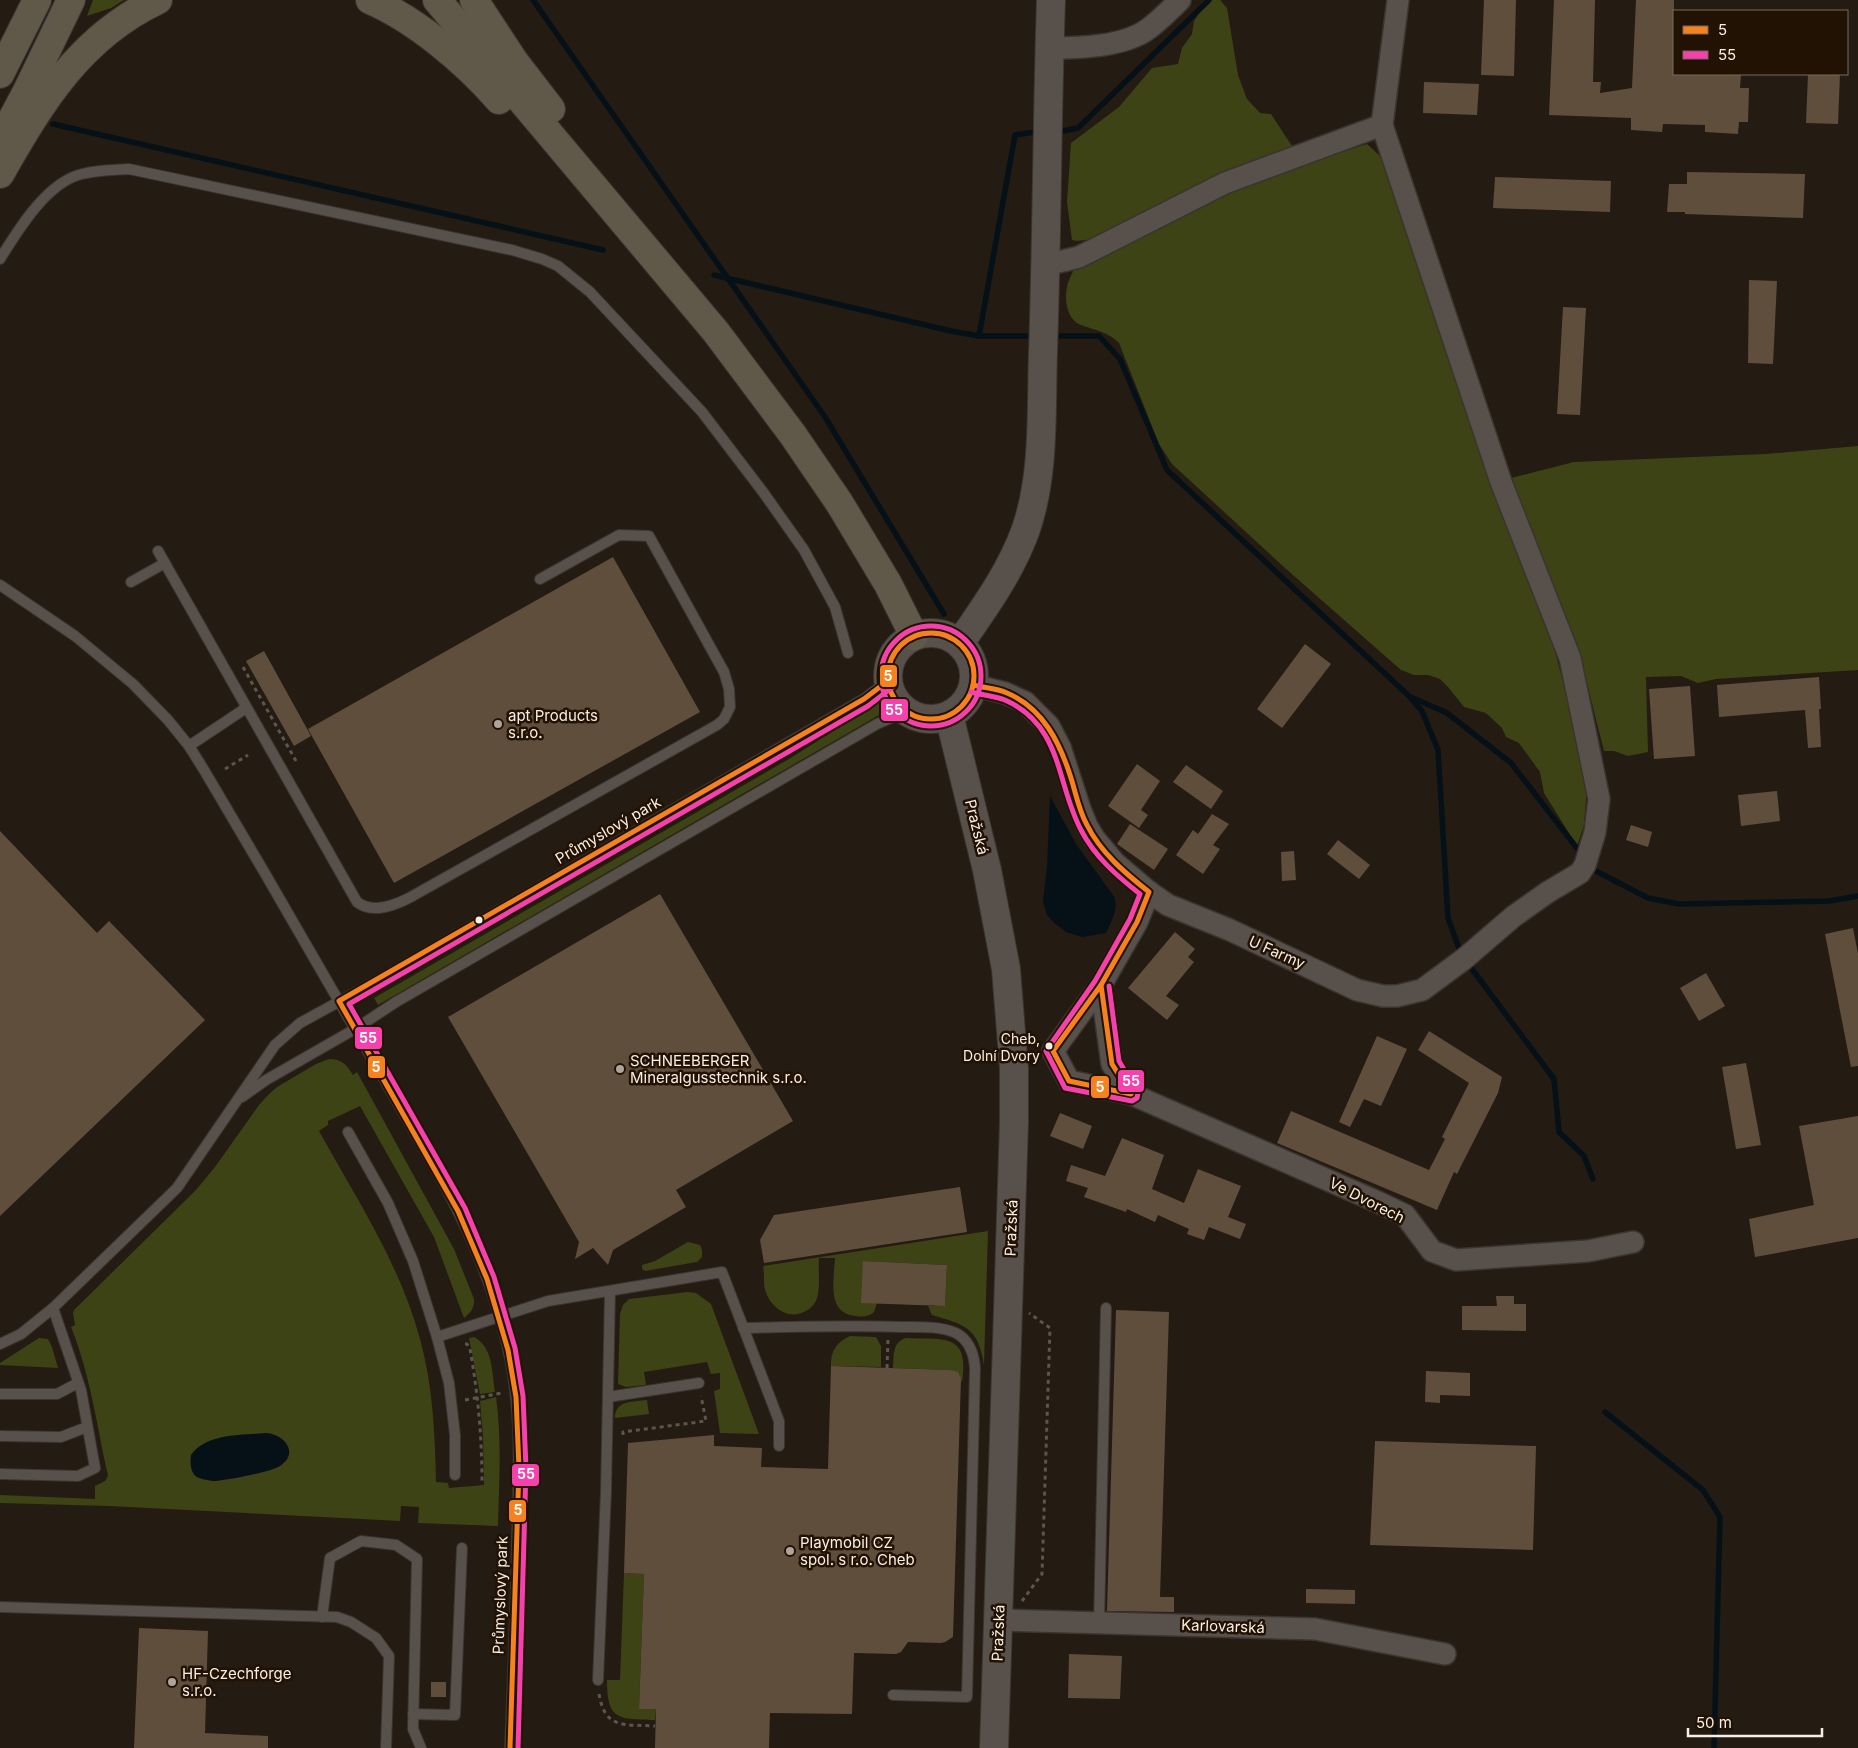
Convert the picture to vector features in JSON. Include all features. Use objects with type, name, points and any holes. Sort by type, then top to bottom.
[{"type":"highway","points":[[0,74],[37,0]]},
{"type":"highway","points":[[0,141],[71,0]]},
{"type":"highway","points":[[0,174],[38,112],[74,62],[111,28],[158,0]]},
{"type":"highway","points":[[370,0],[390,9],[414,24],[459,61],[489,89],[544,150],[643,248]]},
{"type":"highway","points":[[437,0],[643,248],[716,332],[794,435],[850,520],[888,584],[914,636]]},
{"type":"highway","points":[[474,0],[514,61],[594,164],[618,201],[643,248]]},
{"type":"main road","points":[[960,643],[990,600],[1015,556],[1026,529],[1033,504],[1039,463],[1046,265],[1051,0]]},
{"type":"main road","points":[[926,633],[938,633],[949,636],[960,643],[972,662],[974,674],[973,685],[968,698],[960,708],[949,715],[938,718],[928,718],[907,711],[895,698],[889,680],[894,654],[914,636],[926,633]]},
{"type":"main road","name":"Pražská","points":[[949,715],[997,915],[1006,969],[1014,1069],[1010,1620],[994,1748]]},
{"type":"street","points":[[1049,48],[1106,45],[1129,38],[1147,30],[1180,0]]},
{"type":"street","points":[[1046,265],[1079,257],[1226,183],[1382,125],[1398,0]]},
{"type":"street","name":"U Farmy","points":[[973,685],[1006,693],[1025,702],[1049,726],[1060,747],[1080,809],[1094,838],[1115,863],[1149,892],[1168,905],[1230,930],[1357,990],[1383,996],[1408,994],[1422,990],[1464,959],[1514,916],[1548,892],[1580,873],[1585,865],[1595,832],[1599,799],[1570,658],[1500,482],[1382,125]]},
{"type":"street","name":"Ve Dvorech","points":[[1149,892],[1136,922],[1101,985],[1054,1051],[1069,1081],[1131,1094],[1387,1206],[1404,1215],[1432,1251],[1456,1260],[1588,1251],[1633,1242]]},
{"type":"street","points":[[1101,985],[1112,1064],[1131,1094]]},
{"type":"street","name":"Karlovarská","points":[[1010,1620],[1315,1629],[1445,1654]]},
{"type":"lane","points":[[0,259],[31,213],[63,183],[81,174],[129,169],[512,250],[550,262],[558,266],[590,292],[702,412],[763,492],[804,550],[819,575],[835,607],[848,653]]},
{"type":"lane","points":[[158,551],[356,902],[367,908],[401,902],[716,725],[728,713],[731,699],[724,672],[649,536],[619,535],[540,578]]},
{"type":"lane","points":[[131,582],[165,563]]},
{"type":"lane","name":"Průmyslový park","points":[[0,584],[75,636],[133,684],[168,720],[189,746],[214,785],[356,1029],[458,1211],[476,1247],[500,1317],[515,1391],[519,1464],[510,1748]]},
{"type":"lane","name":"Průmyslový park","points":[[339,1001],[864,700],[889,680]]},
{"type":"lane","points":[[189,746],[246,708]]},
{"type":"lane","points":[[238,1100],[266,1080],[356,1029],[396,1002],[877,724],[907,711]]},
{"type":"lane","points":[[0,1344],[21,1334],[53,1308],[177,1188],[275,1045],[300,1022],[339,1001]]},
{"type":"lane","points":[[348,1132],[388,1204],[414,1260],[449,1383],[456,1435],[455,1475]]},
{"type":"lane","points":[[437,1337],[548,1301],[722,1272],[779,1421],[778,1446]]},
{"type":"lane","points":[[598,1680],[606,1491],[610,1291]]},
{"type":"lane","points":[[0,1474],[78,1476],[95,1468],[78,1383],[53,1308]]},
{"type":"lane","points":[[1099,1623],[1106,1308]]},
{"type":"lane","points":[[743,1328],[889,1326],[936,1328],[955,1333],[964,1339],[974,1355],[976,1368],[967,1697],[893,1695]]},
{"type":"lane","points":[[0,1394],[57,1394],[78,1383]]},
{"type":"lane","points":[[608,1398],[699,1383]]},
{"type":"lane","points":[[0,1436],[61,1437],[87,1427]]},
{"type":"lane","points":[[322,1616],[330,1558],[361,1541],[396,1545],[417,1560],[413,1729],[421,1748]]},
{"type":"lane","points":[[413,1714],[455,1715],[462,1548]]},
{"type":"lane","points":[[0,1607],[322,1616],[337,1617],[351,1622],[376,1638],[389,1656],[386,1748]]},
{"type":"path","points":[[243,667],[296,761]]},
{"type":"path","points":[[225,769],[248,755]]},
{"type":"path","points":[[1010,1620],[1019,1604],[1042,1574],[1050,1328],[1024,1309]]},
{"type":"path","points":[[887,1368],[889,1326]]},
{"type":"path","points":[[441,1351],[468,1344],[478,1398],[482,1442],[482,1484]]},
{"type":"path","points":[[622,1441],[623,1432],[706,1421],[699,1383]]},
{"type":"path","points":[[465,1400],[515,1391]]},
{"type":"path","points":[[598,1680],[601,1706],[608,1719],[623,1724],[655,1726]]},
{"type":"green space","points":[[93,0],[124,0],[111,8],[87,16]]},
{"type":"green space","points":[[1211,0],[1220,0],[1227,8],[1238,75],[1247,99],[1260,113],[1271,114],[1292,146],[1094,239],[1072,240],[1067,202],[1071,143],[1119,107],[1152,68],[1178,64],[1182,48],[1192,34],[1194,21],[1204,6]]},
{"type":"green space","points":[[1367,144],[1379,155],[1384,165],[1483,458],[1551,636],[1584,762],[1587,788],[1584,825],[1577,846],[1544,793],[1540,772],[1519,743],[1506,737],[1502,728],[1486,713],[1464,707],[1440,679],[1428,675],[1414,675],[1401,670],[1285,568],[1172,464],[1159,444],[1119,343],[1106,334],[1081,325],[1072,319],[1066,303],[1068,282],[1074,269],[1238,186]]},
{"type":"green space","points":[[1858,446],[1858,670],[1716,679],[1698,683],[1681,676],[1646,677],[1648,752],[1628,756],[1614,751],[1604,751],[1579,652],[1511,478],[1574,462],[1765,454]]},
{"type":"green space","points":[[881,701],[886,711],[378,1005],[374,998],[789,759]]},
{"type":"green space","points":[[329,1059],[343,1063],[353,1075],[357,1072],[454,1249],[474,1299],[472,1310],[464,1318],[434,1237],[360,1106],[328,1121],[328,1125],[319,1131],[389,1258],[401,1284],[420,1339],[431,1392],[436,1482],[448,1483],[449,1488],[484,1485],[480,1401],[496,1397],[500,1445],[498,1526],[418,1523],[419,1507],[401,1506],[400,1521],[109,1506],[0,1503],[0,1495],[95,1499],[95,1486],[105,1481],[108,1476],[88,1382],[71,1327],[75,1325],[74,1310],[196,1190],[268,1095],[277,1087],[316,1064]]},
{"type":"green space","points":[[988,1231],[984,1365],[974,1335],[961,1325],[932,1315],[928,1306],[945,1306],[947,1265],[863,1261],[877,1303],[874,1312],[866,1316],[846,1314],[836,1302],[833,1285],[835,1258],[819,1258],[818,1296],[813,1306],[804,1312],[791,1314],[779,1310],[770,1300],[764,1287],[763,1266]]},
{"type":"green space","points":[[688,1242],[700,1245],[702,1257],[697,1262],[645,1271],[642,1269],[642,1265],[655,1261]]},
{"type":"green space","points":[[688,1292],[696,1293],[711,1304],[759,1434],[720,1433],[714,1391],[720,1389],[720,1373],[711,1374],[707,1362],[644,1372],[646,1385],[626,1387],[618,1384],[620,1314],[623,1305],[629,1299]]},
{"type":"green space","points":[[850,1336],[876,1337],[881,1346],[881,1367],[831,1366],[833,1351],[841,1341]]},
{"type":"green space","points":[[474,1337],[485,1347],[488,1354],[495,1392],[480,1394],[469,1338]]},
{"type":"green space","points":[[39,1338],[48,1339],[58,1368],[0,1365],[0,1363]]},
{"type":"green space","points":[[906,1338],[943,1340],[951,1342],[958,1347],[962,1355],[962,1383],[959,1374],[950,1370],[893,1368],[896,1346],[901,1340]]},
{"type":"green space","points":[[647,1400],[649,1414],[615,1418],[616,1412],[621,1405]]},
{"type":"green space","points":[[624,1573],[644,1574],[639,1708],[656,1709],[655,1720],[624,1718],[613,1710],[609,1703],[607,1680],[620,1680]]},
{"type":"shaded area","points":[[1050,796],[1076,844],[1115,898],[1115,912],[1106,933],[1082,937],[1066,932],[1047,915],[1043,902],[1047,867]]},
{"type":"shaded area","points":[[266,1433],[279,1437],[287,1445],[289,1456],[280,1466],[259,1473],[216,1481],[199,1478],[193,1473],[191,1455],[206,1443],[225,1436]]},
{"type":"building","points":[[1484,0],[1516,0],[1514,76],[1481,75]]},
{"type":"building","points":[[1554,0],[1595,0],[1593,82],[1601,82],[1600,93],[1632,88],[1636,0],[1674,0],[1673,75],[1741,75],[1740,88],[1749,88],[1748,122],[1739,122],[1738,134],[1705,132],[1705,125],[1663,124],[1662,132],[1631,130],[1631,118],[1549,115]]},
{"type":"building","points":[[1808,75],[1840,75],[1838,124],[1806,123]]},
{"type":"building","points":[[1424,82],[1479,84],[1477,115],[1423,113]]},
{"type":"building","points":[[1687,172],[1805,174],[1803,218],[1667,212],[1669,184],[1687,184]]},
{"type":"building","points":[[1495,177],[1611,181],[1610,212],[1493,208]]},
{"type":"building","points":[[1749,280],[1777,281],[1773,364],[1748,363]]},
{"type":"building","points":[[1563,307],[1586,308],[1580,415],[1557,414]]},
{"type":"building","name":"apt Products s.r.o.","points":[[613,557],[700,712],[394,883],[308,729]]},
{"type":"building","points":[[1305,644],[1331,664],[1282,728],[1257,709]]},
{"type":"building","points":[[264,651],[311,736],[294,746],[246,661]]},
{"type":"building","points":[[1819,677],[1821,747],[1808,748],[1805,710],[1719,717],[1717,685]]},
{"type":"building","points":[[1690,686],[1695,756],[1654,759],[1649,689]]},
{"type":"building","points":[[1137,764],[1160,781],[1141,810],[1148,815],[1139,828],[1108,806]]},
{"type":"building","points":[[1186,765],[1223,791],[1211,809],[1173,782]]},
{"type":"building","points":[[1777,791],[1780,821],[1741,826],[1738,795]]},
{"type":"building","points":[[1212,814],[1229,824],[1213,845],[1220,849],[1203,874],[1176,855],[1193,830],[1198,834]]},
{"type":"building","points":[[1130,824],[1168,849],[1154,870],[1117,844]]},
{"type":"building","points":[[1631,825],[1652,832],[1648,847],[1626,840]]},
{"type":"building","points":[[0,831],[97,933],[109,921],[205,1020],[0,1216]]},
{"type":"building","points":[[1338,840],[1370,865],[1359,879],[1327,854]]},
{"type":"building","points":[[1294,851],[1296,880],[1282,881],[1281,852]]},
{"type":"building","name":"SCHNEEBERGER Mineralgusstechnik s.r.o.","points":[[660,894],[793,1121],[676,1190],[686,1207],[613,1250],[608,1265],[593,1248],[575,1259],[579,1242],[448,1017]]},
{"type":"building","points":[[1853,928],[1858,954],[1858,1066],[1851,1067],[1825,934]]},
{"type":"building","points":[[1175,932],[1195,949],[1188,957],[1194,962],[1166,996],[1179,1005],[1167,1020],[1128,988]]},
{"type":"building","points":[[1706,973],[1725,1006],[1699,1021],[1680,988]]},
{"type":"building","points":[[1429,1031],[1502,1077],[1498,1093],[1457,1174],[1454,1172],[1437,1210],[1277,1143],[1291,1111],[1429,1170],[1445,1139],[1442,1137],[1469,1083],[1418,1050]]},
{"type":"building","points":[[1377,1036],[1407,1049],[1381,1106],[1364,1099],[1350,1127],[1339,1122]]},
{"type":"building","points":[[1746,1063],[1761,1145],[1736,1149],[1722,1067]]},
{"type":"building","points":[[1060,1113],[1092,1126],[1083,1149],[1050,1136]]},
{"type":"building","points":[[1858,1116],[1858,1238],[1755,1257],[1749,1219],[1814,1205],[1799,1126]]},
{"type":"building","points":[[1122,1138],[1164,1155],[1152,1189],[1184,1203],[1198,1169],[1241,1186],[1228,1217],[1246,1224],[1240,1239],[1209,1227],[1204,1240],[1187,1234],[1189,1229],[1158,1215],[1155,1222],[1127,1209],[1126,1212],[1084,1197],[1088,1188],[1066,1181],[1071,1165],[1105,1176]]},
{"type":"building","points":[[960,1187],[967,1232],[764,1263],[760,1240],[774,1215]]},
{"type":"building","points":[[863,1261],[947,1265],[945,1306],[861,1303]]},
{"type":"building","points":[[1496,1296],[1514,1296],[1514,1304],[1526,1304],[1526,1331],[1462,1330],[1462,1306],[1497,1306]]},
{"type":"building","points":[[1116,1310],[1169,1312],[1160,1597],[1174,1597],[1174,1612],[1107,1611]]},
{"type":"building","name":"Playmobil CZ spol. s r.o. Cheb","points":[[831,1366],[950,1370],[958,1372],[961,1378],[953,1637],[941,1643],[908,1642],[901,1652],[896,1654],[854,1653],[852,1714],[770,1713],[769,1748],[655,1748],[656,1709],[639,1709],[644,1574],[624,1573],[628,1443],[714,1435],[714,1446],[762,1448],[761,1467],[828,1469]]},
{"type":"building","points":[[1426,1371],[1470,1373],[1470,1396],[1440,1395],[1440,1403],[1425,1402]]},
{"type":"building","points":[[1375,1441],[1536,1446],[1533,1550],[1370,1545]]},
{"type":"building","points":[[1306,1589],[1355,1590],[1355,1604],[1306,1603]]},
{"type":"building","name":"HF-Czechforge s.r.o.","points":[[139,1628],[208,1631],[205,1733],[268,1736],[268,1748],[134,1748]]},
{"type":"building","points":[[1069,1654],[1122,1656],[1120,1699],[1068,1698]]},
{"type":"building","points":[[431,1682],[446,1682],[446,1697],[431,1697]]},
{"type":"waterway","points":[[533,0],[825,417],[944,614]]},
{"type":"waterway","points":[[1063,131],[1078,128],[1209,0]]},
{"type":"waterway","points":[[53,124],[603,250]]},
{"type":"waterway","points":[[979,336],[1015,135],[1034,132]]},
{"type":"waterway","points":[[714,275],[951,331],[979,336],[1026,336]]},
{"type":"waterway","points":[[1060,336],[1099,336],[1120,359],[1167,470],[1409,696],[1422,711],[1438,750],[1448,918],[1460,951]]},
{"type":"waterway","points":[[1411,697],[1447,713],[1511,763],[1583,856]]},
{"type":"waterway","points":[[1590,866],[1592,869],[1648,898],[1679,904],[1829,901],[1858,896]]},
{"type":"waterway","points":[[1469,965],[1554,1079],[1559,1132],[1584,1156],[1593,1179]]},
{"type":"waterway","points":[[1605,1412],[1703,1490],[1720,1517],[1714,1748]]},
{"type":"transit line","name":"55","points":[[931,626],[941,627],[959,634],[973,648],[980,666],[981,676],[980,686],[973,704],[959,718],[941,725],[931,726],[921,725],[903,718],[889,704],[882,686],[881,676],[882,666],[889,648],[903,634],[921,627],[931,626]]},
{"type":"transit line","name":"5","points":[[931,633],[947,637],[961,646],[970,660],[974,676],[970,692],[961,706],[947,715],[931,719],[915,715],[901,706],[892,692],[888,676],[892,660],[901,646],[915,637],[931,633]]},
{"type":"transit line","name":"5","points":[[510,1748],[519,1468],[516,1397],[508,1350],[487,1279],[458,1211],[339,1001],[864,699],[889,680]]},
{"type":"transit line","name":"5","points":[[973,685],[1007,693],[1020,700],[1040,717],[1055,740],[1067,765],[1084,820],[1099,845],[1114,862],[1149,892],[1137,922],[1101,985]]},
{"type":"transit line","name":"55","points":[[518,1748],[526,1468],[523,1396],[515,1348],[494,1277],[465,1208],[349,1004],[868,706],[894,686]]},
{"type":"transit line","name":"55","points":[[971,692],[1005,700],[1024,711],[1038,725],[1048,740],[1073,812],[1087,840],[1107,865],[1140,894],[1130,919],[1095,981],[1046,1051],[1065,1088],[1132,1101],[1137,1098],[1138,1093],[1119,1061],[1109,986]]},
{"type":"transit line","name":"5","points":[[1101,985],[1112,1064],[1131,1094],[1069,1081],[1053,1051],[1101,985]]},
{"type":"place","name":"apt Products s.r.o.","points":[[498,724]]},
{"type":"place","name":"Cheb, Dolní Dvory","points":[[1049,1046]]},
{"type":"place","name":"SCHNEEBERGER Mineralgusstechnik s.r.o.","points":[[620,1069]]},
{"type":"place","name":"Playmobil CZ spol. s r.o. Cheb","points":[[790,1551]]},
{"type":"place","name":"HF-Czechforge s.r.o.","points":[[172,1682]]}]
